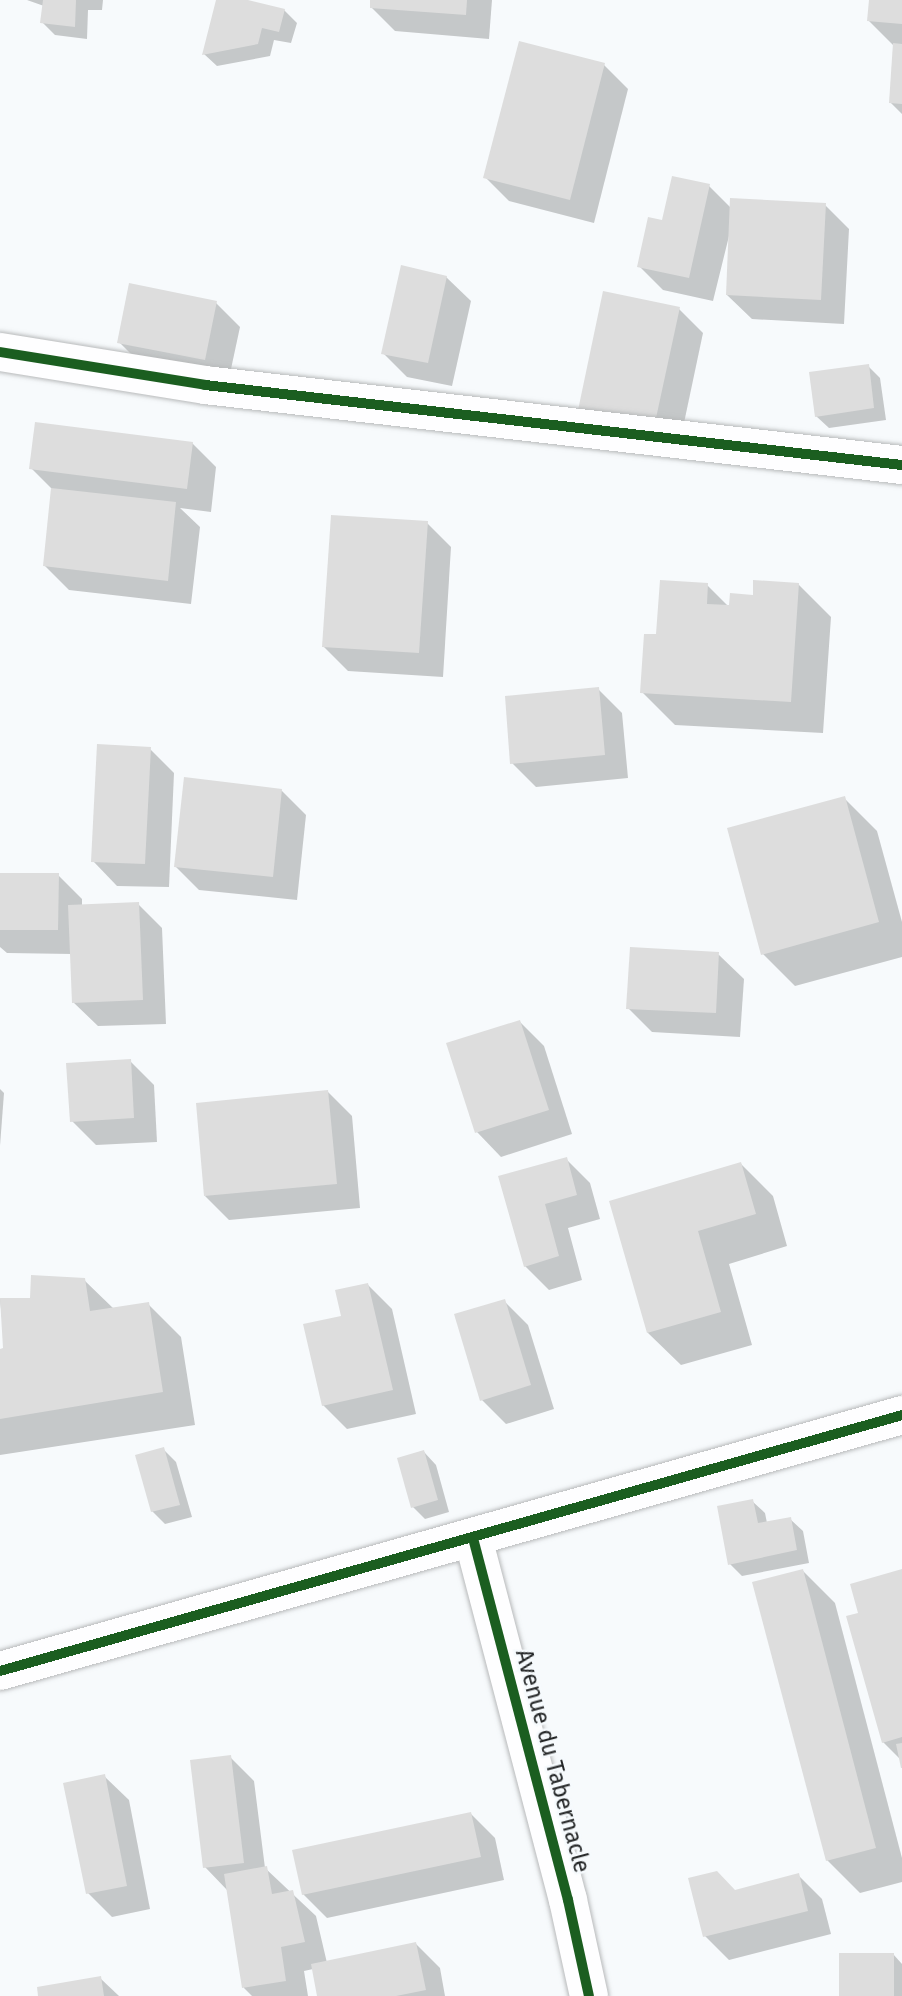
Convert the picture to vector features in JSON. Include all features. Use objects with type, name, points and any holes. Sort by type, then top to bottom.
[{"type":"street","points":[[0,352],[205,385],[902,466]]},
{"type":"street","points":[[0,1671],[902,1415]]},
{"type":"street","name":"Avenue du Tabernacle","points":[[473,1538],[568,1900],[589,1996]]},
{"type":"building","points":[[43,0],[76,0],[75,27],[40,23]]},
{"type":"building","points":[[216,0],[248,0],[285,9],[279,32],[262,28],[258,44],[202,55]]},
{"type":"building","points":[[370,0],[467,0],[466,15],[370,8]]},
{"type":"building","points":[[869,0],[902,0],[902,24],[867,21]]},
{"type":"building","points":[[519,41],[605,63],[570,200],[483,178]]},
{"type":"building","points":[[893,43],[902,44],[902,104],[889,103]]},
{"type":"building","points":[[672,176],[710,184],[689,278],[637,267],[648,217],[662,220]]},
{"type":"building","points":[[730,198],[826,203],[821,300],[726,295]]},
{"type":"building","points":[[401,265],[447,276],[428,363],[381,354]]},
{"type":"building","points":[[129,283],[217,301],[205,360],[117,343]]},
{"type":"building","points":[[603,291],[680,307],[653,432],[577,415]]},
{"type":"building","points":[[869,364],[874,408],[815,417],[809,372]]},
{"type":"building","points":[[35,422],[193,442],[187,489],[29,469]]},
{"type":"building","points":[[51,488],[176,502],[168,581],[43,566]]},
{"type":"building","points":[[331,515],[428,521],[419,653],[322,647]]},
{"type":"building","points":[[660,580],[708,583],[707,604],[729,605],[730,593],[753,595],[753,580],[799,583],[791,702],[640,693],[644,634],[656,634]]},
{"type":"building","points":[[599,687],[605,755],[510,764],[505,696]]},
{"type":"building","points":[[97,744],[151,747],[145,864],[91,862]]},
{"type":"building","points":[[184,777],[282,789],[273,877],[174,867]]},
{"type":"building","points":[[845,796],[879,922],[761,955],[727,828]]},
{"type":"building","points":[[0,873],[59,873],[58,930],[0,930]]},
{"type":"building","points":[[139,902],[143,1000],[72,1003],[68,905]]},
{"type":"building","points":[[630,947],[719,952],[716,1013],[626,1009]]},
{"type":"building","points":[[520,1020],[549,1110],[475,1133],[446,1043]]},
{"type":"building","points":[[131,1059],[134,1118],[70,1122],[66,1063]]},
{"type":"building","points":[[328,1090],[337,1184],[204,1196],[196,1103]]},
{"type":"building","points":[[567,1157],[577,1195],[545,1204],[559,1256],[524,1267],[498,1176]]},
{"type":"building","points":[[741,1162],[756,1214],[698,1231],[721,1312],[647,1333],[609,1201]]},
{"type":"building","points":[[31,1275],[85,1278],[90,1311],[149,1302],[163,1392],[0,1419],[0,1349],[3,1348],[0,1298],[30,1298]]},
{"type":"building","points":[[368,1283],[393,1390],[322,1406],[303,1324],[341,1316],[335,1290]]},
{"type":"building","points":[[505,1299],[531,1385],[480,1401],[454,1314]]},
{"type":"building","points":[[164,1447],[180,1505],[151,1512],[135,1455]]},
{"type":"building","points":[[424,1450],[438,1500],[411,1508],[397,1458]]},
{"type":"building","points":[[753,1499],[758,1523],[791,1517],[797,1550],[728,1565],[717,1506]]},
{"type":"building","points":[[803,1569],[876,1848],[826,1861],[752,1582]]},
{"type":"building","points":[[902,1569],[902,1737],[882,1743],[846,1616],[858,1613],[850,1584]]},
{"type":"building","points":[[902,1743],[902,1768],[901,1768],[896,1744]]},
{"type":"building","points":[[231,1755],[244,1863],[203,1868],[190,1760]]},
{"type":"building","points":[[105,1774],[127,1886],[86,1894],[63,1783]]},
{"type":"building","points":[[471,1812],[481,1857],[302,1895],[292,1850]]},
{"type":"building","points":[[267,1866],[272,1894],[293,1890],[305,1942],[281,1947],[286,1981],[242,1988],[224,1874]]},
{"type":"building","points":[[717,1871],[735,1890],[799,1873],[808,1911],[703,1937],[688,1878]]},
{"type":"building","points":[[416,1942],[426,1990],[396,1996],[317,1996],[311,1964]]},
{"type":"building","points":[[839,1953],[894,1953],[894,1996],[839,1996]]},
{"type":"building","points":[[101,1976],[104,1996],[38,1996],[37,1987]]},
{"type":"cycle path","points":[[0,352],[205,385],[902,465]]},
{"type":"cycle path","points":[[0,1671],[902,1415]]},
{"type":"cycle path","points":[[473,1538],[568,1900],[589,1996]]}]
